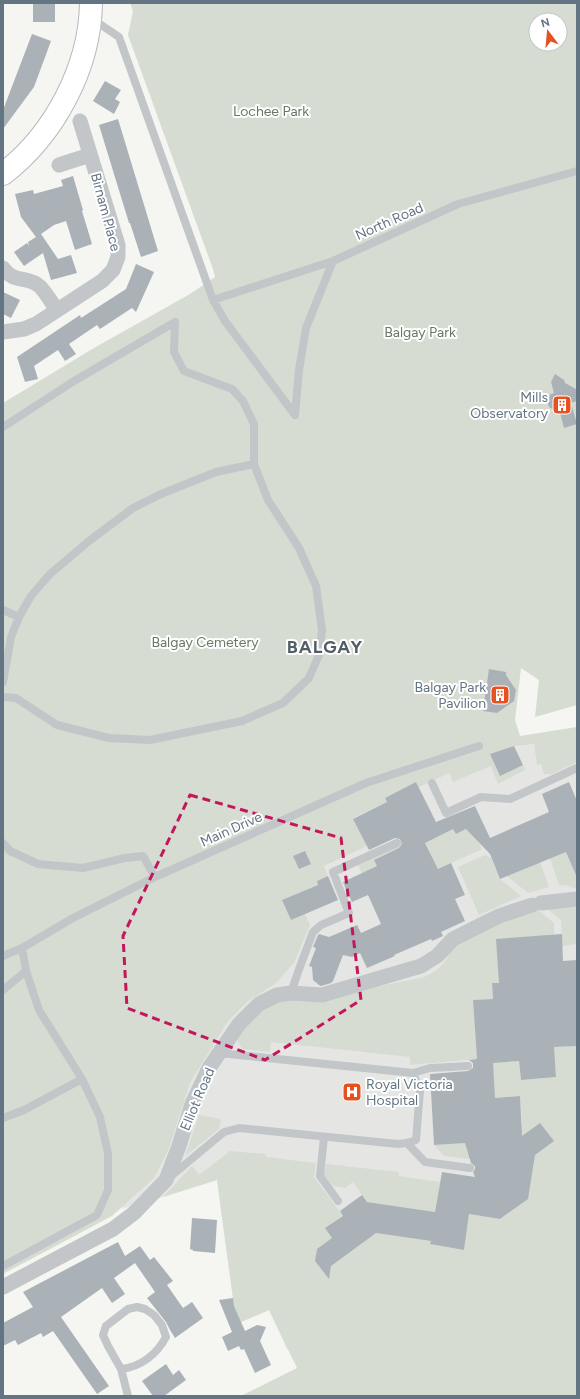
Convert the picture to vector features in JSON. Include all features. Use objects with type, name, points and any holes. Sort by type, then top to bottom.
[{"type":"street","points":[[3,174],[33,146],[52,121],[68,95],[86,44],[91,10]]},
{"type":"street","name":"Birnam Place","points":[[3,332],[24,329],[36,324],[102,281],[113,270],[118,258],[118,245],[80,121]]},
{"type":"street","name":"Birnam Place","points":[[59,165],[90,155]]},
{"type":"street","points":[[4,272],[15,279],[32,282],[39,286],[57,310]]},
{"type":"street","name":"Elliot Road","points":[[3,1288],[113,1229],[134,1212],[166,1180],[179,1146],[192,1104],[209,1068],[239,1024],[259,1004],[277,996],[291,993],[322,995],[422,966],[437,956],[452,939],[499,916],[536,904],[577,899]]},
{"type":"lane","points":[[91,10],[119,37],[213,300],[225,321],[295,415],[299,370],[306,328],[333,260]]},
{"type":"lane","name":"North Road","points":[[213,300],[333,260],[458,204],[577,171]]},
{"type":"lane","points":[[3,427],[74,381],[175,322],[174,352],[184,371],[232,389],[244,401],[254,424],[254,464],[268,500],[299,548],[316,586],[322,630],[319,655],[309,678],[283,703],[242,721],[150,740],[109,738],[57,726],[16,698],[3,697]]},
{"type":"lane","points":[[3,682],[11,637],[19,617],[31,596],[50,574],[89,541],[133,508],[161,494],[216,472],[254,464]]},
{"type":"lane","points":[[3,610],[19,617]]},
{"type":"lane","name":"Main Drive","points":[[3,956],[22,948],[72,918],[155,876],[366,783],[479,746]]},
{"type":"lane","points":[[432,783],[446,813],[481,797],[510,799],[577,768]]},
{"type":"lane","points":[[3,843],[10,851],[38,864],[83,868],[125,858],[143,856],[155,876]]},
{"type":"lane","points":[[291,993],[314,932],[321,925],[349,913],[333,872],[397,843]]},
{"type":"lane","points":[[3,1266],[97,1215],[108,1190],[108,1153],[100,1117],[82,1080],[39,1010],[26,971],[22,948]]},
{"type":"lane","points":[[3,990],[26,971]]},
{"type":"lane","points":[[219,1053],[413,1073],[430,1068],[468,1066]]},
{"type":"lane","points":[[166,1180],[224,1132],[239,1128],[398,1144],[416,1140],[420,1091],[413,1073]]},
{"type":"lane","points":[[3,1118],[24,1110],[82,1080]]},
{"type":"lane","points":[[324,1137],[320,1176],[338,1201]]},
{"type":"lane","points":[[407,1143],[424,1162],[470,1168]]},
{"type":"lane","points":[[121,1369],[140,1364],[156,1352],[166,1337],[162,1325],[154,1315],[145,1309],[137,1307],[128,1309],[106,1326],[103,1335],[121,1369],[128,1396]]},
{"type":"highlighted area","points":[[190,795],[341,838],[361,1000],[265,1060],[127,1008],[123,936]]},
{"type":"shaded area","name":"Royal Victoria Hospital","points":[[577,727],[577,1207],[287,1349],[269,1310],[241,1322],[234,1306],[217,1180],[122,1209],[134,1156],[158,883],[380,785]]},
{"type":"green space","points":[[130,3],[577,3],[577,705],[535,717],[539,680],[521,668],[515,720],[520,736],[577,727],[577,762],[552,774],[544,774],[541,764],[537,765],[534,744],[514,746],[491,754],[499,775],[523,765],[525,770],[498,784],[491,766],[453,782],[449,773],[419,787],[416,782],[385,798],[387,802],[353,818],[367,846],[324,866],[328,876],[317,881],[318,885],[283,900],[291,920],[305,914],[310,925],[294,963],[276,983],[247,1002],[228,1021],[190,1083],[168,1151],[154,1178],[112,1216],[3,1274],[3,403],[94,348],[190,294],[215,277],[128,35],[133,11]]},
{"type":"green space","points":[[450,822],[456,834],[468,828],[482,849],[438,869],[425,843]]},
{"type":"green space","points":[[406,843],[410,850],[363,876],[358,865]]},
{"type":"green space","points":[[566,852],[577,879],[577,889],[559,885],[550,858]]},
{"type":"green space","points":[[485,855],[491,858],[500,879],[521,896],[479,915],[458,867]]},
{"type":"green space","points":[[540,862],[549,887],[528,893],[507,876]]},
{"type":"green space","points":[[577,905],[577,944],[562,946],[561,920],[546,908]]},
{"type":"green space","points":[[537,909],[554,923],[555,962],[499,983],[492,983],[493,999],[473,1000],[477,1059],[410,1065],[410,1057],[271,1042],[270,1052],[242,1049],[238,1042],[238,1032],[259,1010],[279,1002],[346,993],[424,977],[435,971],[443,964],[453,944],[500,921]]},
{"type":"green space","points":[[501,1005],[504,1062],[519,1061],[521,1080],[556,1077],[555,1059],[543,1059],[557,1031],[558,1047],[577,1046],[577,1396],[241,1396],[297,1368],[269,1310],[241,1322],[234,1306],[217,1180],[163,1197],[192,1166],[199,1175],[230,1151],[266,1154],[266,1157],[316,1163],[314,1177],[343,1216],[326,1228],[332,1238],[322,1249],[317,1249],[316,1261],[332,1266],[334,1260],[376,1233],[431,1241],[431,1244],[464,1250],[469,1214],[500,1219],[528,1199],[498,1153],[522,1123],[520,1096],[495,1098],[485,1064],[494,1063],[493,1038]]},
{"type":"green space","points":[[199,1115],[221,1119],[219,1129],[185,1156]]},
{"type":"green space","points":[[483,1141],[474,1158],[470,1159],[444,1156],[434,1145]]},
{"type":"green space","points":[[326,1164],[399,1172],[399,1176],[440,1182],[435,1212],[367,1202],[353,1182],[345,1188],[333,1186],[324,1175]]},
{"type":"building","points":[[33,3],[55,3],[55,22],[33,22]]},
{"type":"building","points":[[32,34],[51,41],[34,87],[3,129],[3,110]]},
{"type":"building","points":[[105,81],[121,90],[115,99],[120,102],[114,114],[93,101]]},
{"type":"building","points":[[118,119],[158,251],[141,257],[99,125]]},
{"type":"building","points":[[73,176],[92,244],[75,250],[66,221],[54,225],[41,234],[58,259],[71,255],[77,273],[51,280],[43,253],[24,266],[14,252],[27,243],[29,246],[28,242],[36,237],[21,217],[15,194],[33,190],[34,194],[63,186],[61,180]]},
{"type":"building","points":[[136,264],[154,272],[136,312],[132,308],[100,329],[97,325],[69,344],[76,354],[65,361],[58,350],[34,366],[38,379],[25,382],[17,357],[80,315],[81,318],[126,289]]},
{"type":"building","points":[[3,292],[20,300],[11,318],[3,314]]},
{"type":"building","name":"Mills Observatory","points":[[555,374],[564,380],[565,383],[576,389],[577,394],[577,401],[571,403],[577,424],[564,428],[560,413],[549,407],[546,396],[554,393],[551,382]]},
{"type":"building","name":"Balgay Park Pavilion","points":[[489,669],[506,672],[506,675],[516,690],[514,701],[497,713],[483,711]]},
{"type":"building","points":[[514,746],[523,765],[500,776],[490,754]]},
{"type":"building","points":[[416,782],[436,822],[475,806],[490,838],[549,812],[542,794],[569,782],[577,801],[577,878],[566,852],[500,879],[490,854],[466,829],[456,834],[453,829],[425,843],[438,869],[451,863],[465,895],[455,899],[465,921],[441,932],[443,936],[432,941],[431,939],[367,968],[360,953],[352,957],[343,955],[333,981],[321,986],[313,980],[312,967],[309,966],[316,948],[313,947],[318,935],[329,937],[357,925],[361,933],[381,924],[368,895],[352,902],[343,882],[377,866],[374,860],[399,848],[402,844],[400,839],[395,838],[369,850],[353,819],[387,802],[385,798]]},
{"type":"building","points":[[305,851],[311,864],[299,869],[293,856]]},
{"type":"building","points":[[328,876],[338,900],[291,920],[282,900],[318,885],[317,881]]},
{"type":"building","points":[[562,934],[563,961],[577,960],[577,1046],[554,1047],[556,1077],[521,1080],[519,1061],[493,1063],[495,1098],[520,1096],[522,1136],[540,1123],[554,1141],[535,1155],[528,1199],[500,1219],[469,1214],[464,1250],[430,1244],[431,1241],[376,1233],[331,1266],[329,1279],[315,1261],[317,1249],[332,1238],[325,1228],[343,1216],[340,1211],[362,1195],[367,1202],[435,1212],[442,1172],[475,1177],[473,1172],[475,1166],[471,1163],[465,1143],[434,1145],[430,1074],[468,1071],[473,1068],[473,1063],[469,1060],[477,1059],[473,1000],[493,999],[492,983],[499,983],[496,939]]},
{"type":"building","points":[[192,1218],[217,1220],[215,1253],[193,1251],[190,1249]]},
{"type":"building","points":[[118,1242],[125,1256],[140,1246],[150,1260],[154,1257],[173,1281],[167,1285],[183,1308],[192,1302],[203,1318],[175,1338],[166,1322],[147,1298],[155,1292],[135,1263],[114,1278],[125,1294],[112,1303],[102,1288],[61,1317],[109,1386],[97,1394],[53,1331],[43,1337],[41,1333],[18,1345],[15,1340],[3,1346],[3,1323],[33,1307],[23,1292]]},
{"type":"building","points":[[233,1298],[234,1306],[245,1331],[257,1325],[266,1327],[260,1341],[271,1365],[255,1373],[244,1349],[241,1350],[239,1346],[228,1351],[222,1337],[232,1332],[219,1300]]},
{"type":"building","points":[[166,1364],[173,1375],[179,1370],[186,1380],[164,1396],[153,1396],[142,1381]]},
{"type":"place","name":"Mills Observatory","points":[[562,405]]},
{"type":"place","name":"Balgay Park Pavilion","points":[[500,695]]},
{"type":"place","name":"Royal Victoria Hospital","points":[[352,1092]]},
{"type":"district","name":"BALGAY","points":[[325,647]]},
{"type":"park label","name":"Lochee Park","points":[[271,111]]},
{"type":"park label","name":"Balgay Park","points":[[420,332]]},
{"type":"park label","name":"Balgay Cemetery","points":[[205,642]]}]
